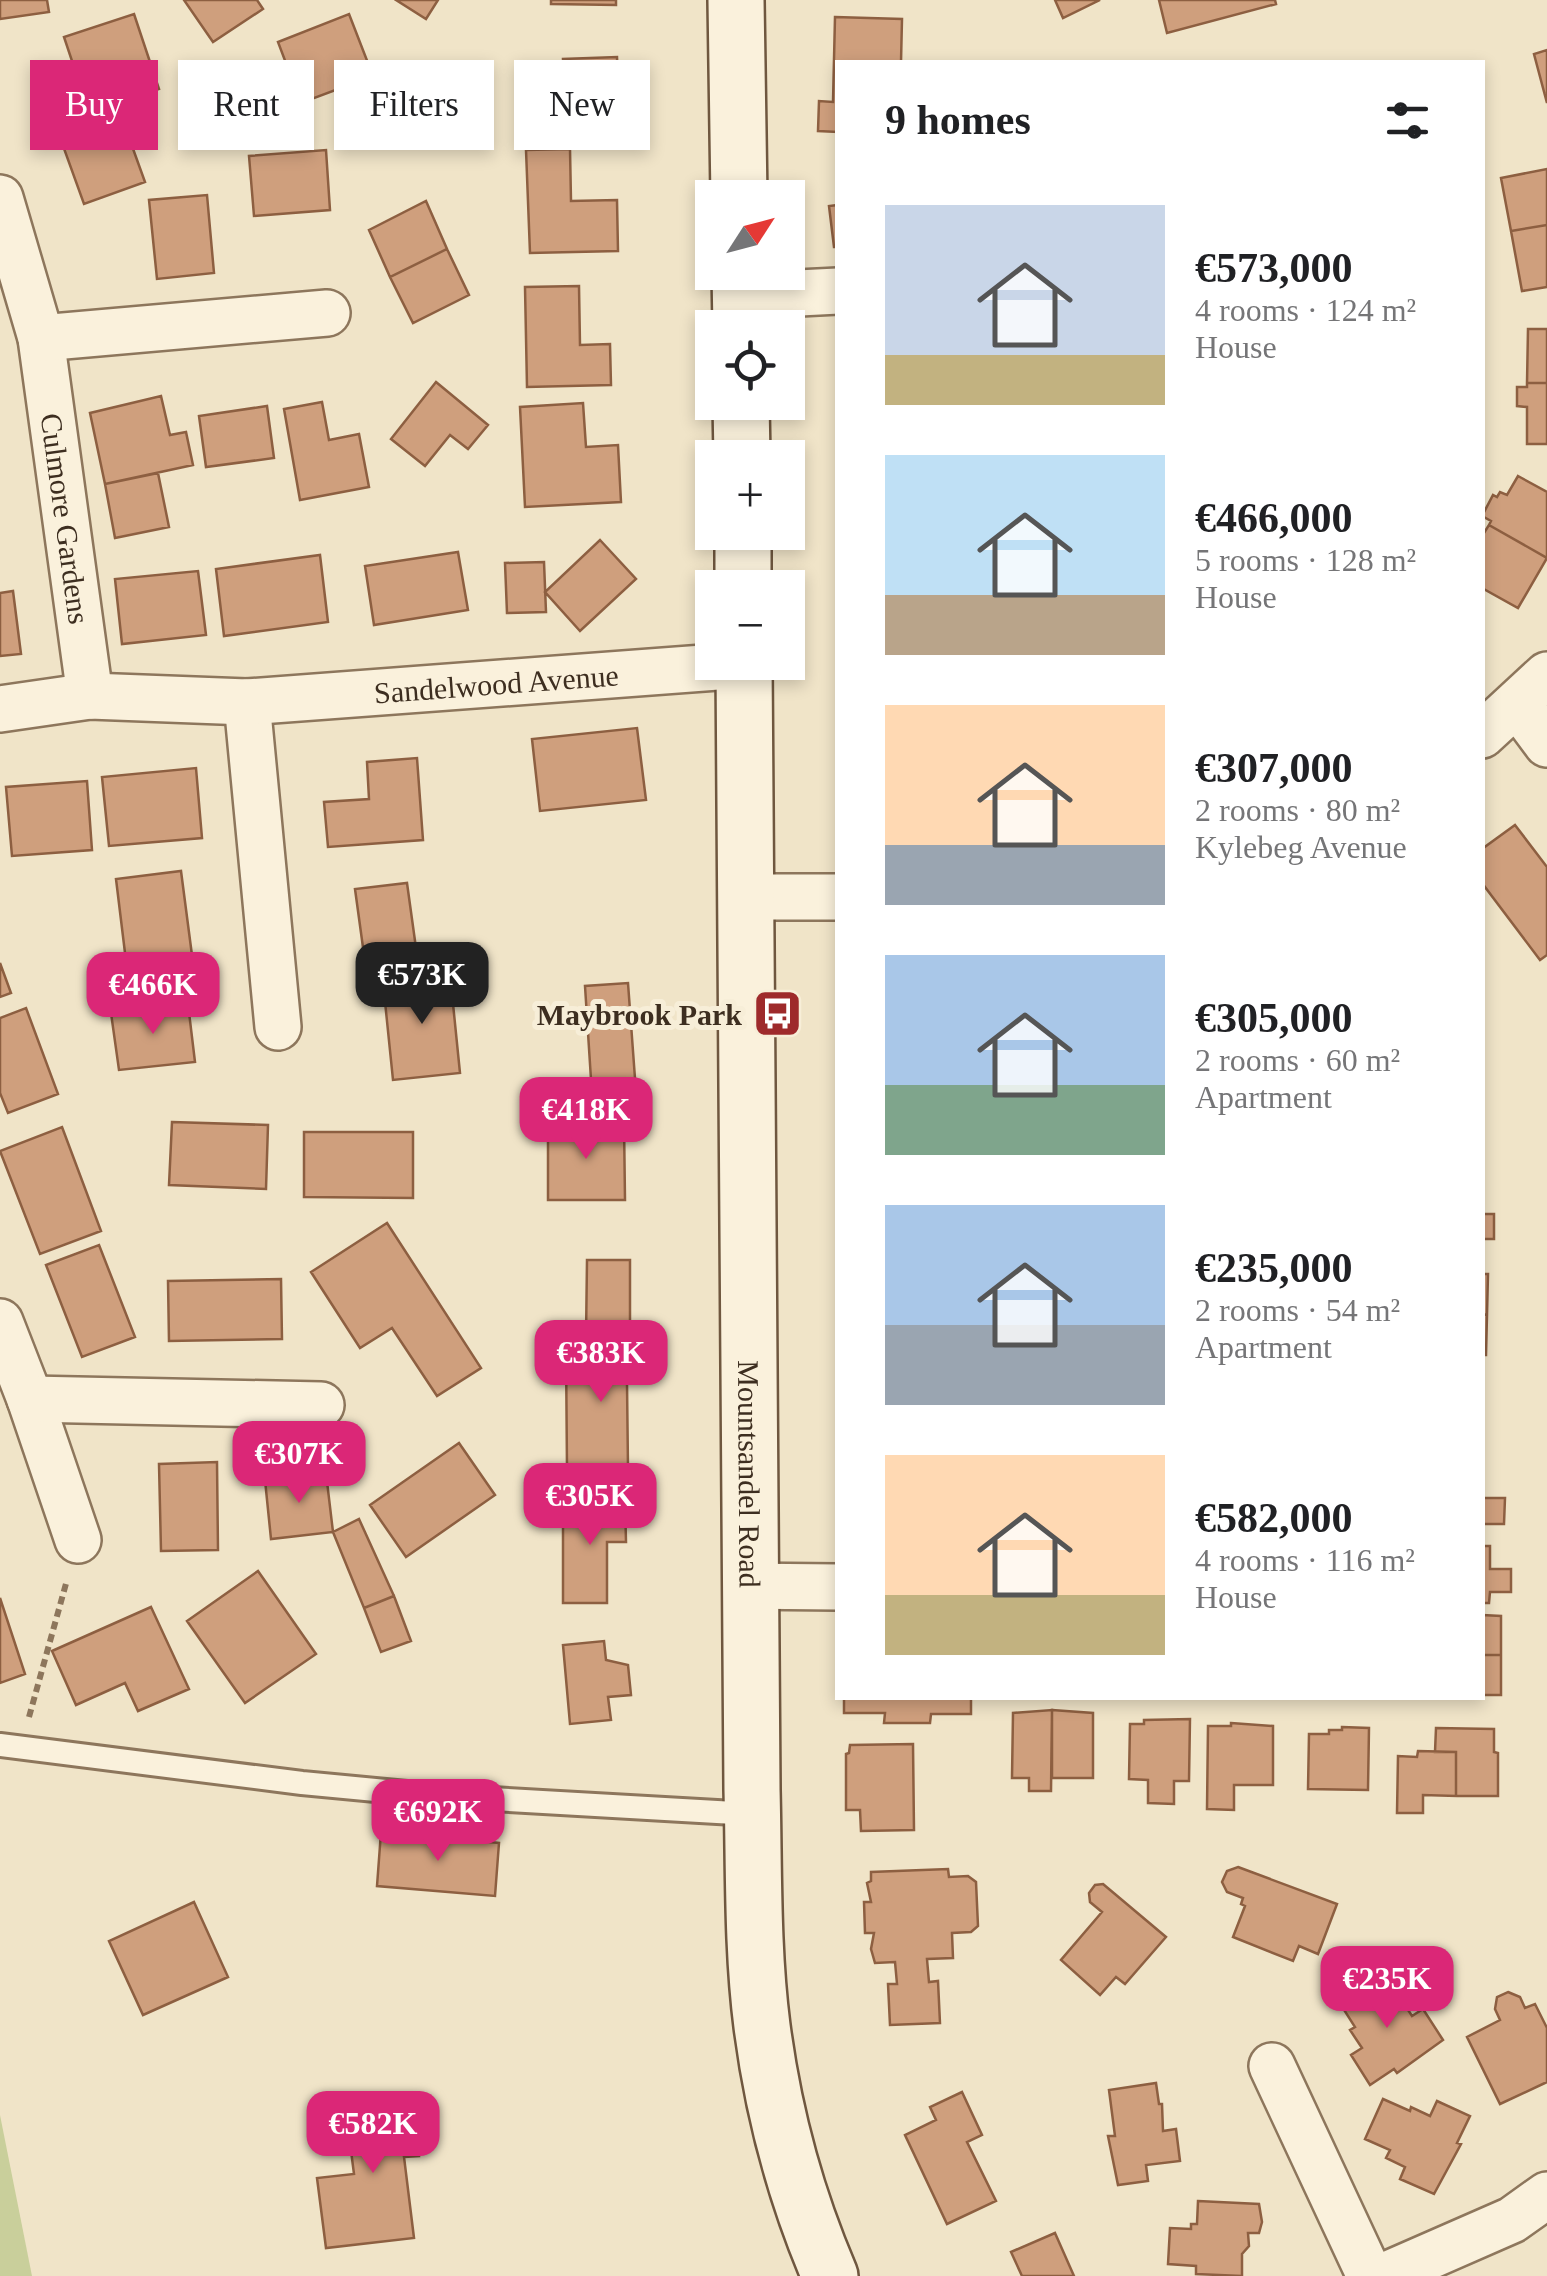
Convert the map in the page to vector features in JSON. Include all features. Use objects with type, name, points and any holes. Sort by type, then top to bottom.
[{"type":"street","points":[[736,0],[739,180]]},
{"type":"street","name":"Culmore Gardens","points":[[0,198],[40,338],[90,696]]},
{"type":"street","points":[[740,299],[835,291]]},
{"type":"street","points":[[40,338],[327,313]]},
{"type":"street","name":"Sandelwood Avenue","points":[[0,708],[90,696],[248,702],[695,668]]},
{"type":"street","name":"Mountsandel Road","points":[[744,680],[752,1814],[762,2024],[792,2166],[830,2276]]},
{"type":"street","points":[[1485,732],[1532,690],[1547,744]]},
{"type":"street","points":[[248,702],[278,1027]]},
{"type":"street","points":[[747,897],[835,897]]},
{"type":"street","points":[[0,1322],[78,1540]]},
{"type":"street","points":[[30,1399],[321,1405]]},
{"type":"street","points":[[750,1586],[835,1587]]},
{"type":"street","points":[[1272,2066],[1370,2276]]},
{"type":"street","points":[[1384,2276],[1512,2220],[1547,2194]]},
{"type":"lane","points":[[10,1747],[400,1792],[752,1814]]},
{"type":"path","points":[[10,1747],[78,1540]]},
{"type":"green space","points":[[0,2115],[32,2276],[0,2276]]},
{"type":"building","points":[[0,0],[47,0],[49,12],[0,19]]},
{"type":"building","points":[[184,0],[257,0],[263,9],[213,42]]},
{"type":"building","points":[[396,0],[438,0],[426,19]]},
{"type":"building","points":[[551,0],[616,0],[616,5],[551,4]]},
{"type":"building","points":[[1055,0],[1100,0],[1063,18]]},
{"type":"building","points":[[1159,0],[1275,0],[1276,4],[1167,33]]},
{"type":"building","points":[[134,14],[149,60],[72,60],[64,37]]},
{"type":"building","points":[[349,14],[367,60],[334,60],[334,91],[314,98],[314,60],[285,60],[278,42]]},
{"type":"building","points":[[835,17],[902,19],[901,60],[835,60],[835,132],[818,131],[819,101],[833,102]]},
{"type":"building","points":[[1547,50],[1547,103],[1534,54]]},
{"type":"building","points":[[617,57],[617,60],[563,60]]},
{"type":"building","points":[[65,150],[133,150],[145,182],[84,204]]},
{"type":"building","points":[[326,150],[330,210],[254,216],[249,156]]},
{"type":"building","points":[[526,150],[570,150],[571,201],[617,200],[618,251],[530,253]]},
{"type":"building","points":[[1547,169],[1547,225],[1511,231],[1501,178]]},
{"type":"building","points":[[207,195],[214,273],[157,279],[149,200]]},
{"type":"building","points":[[426,201],[447,249],[390,277],[369,230]]},
{"type":"building","points":[[835,205],[835,247],[834,247],[829,206]]},
{"type":"building","points":[[1547,225],[1547,287],[1522,291],[1511,231]]},
{"type":"building","points":[[447,249],[469,295],[413,323],[390,277]]},
{"type":"building","points":[[579,286],[580,345],[610,344],[611,385],[527,387],[525,287]]},
{"type":"building","points":[[1528,329],[1547,329],[1547,383],[1527,383]]},
{"type":"building","points":[[436,382],[488,425],[468,449],[450,435],[425,466],[391,439]]},
{"type":"building","points":[[1527,383],[1547,383],[1547,444],[1527,444],[1527,407],[1517,406],[1517,387],[1527,387]]},
{"type":"building","points":[[161,396],[170,435],[186,432],[193,465],[105,484],[90,413]]},
{"type":"building","points":[[322,402],[329,440],[359,434],[369,487],[300,500],[284,409]]},
{"type":"building","points":[[583,403],[586,447],[618,445],[621,502],[525,507],[520,407]]},
{"type":"building","points":[[267,406],[274,458],[206,467],[199,416]]},
{"type":"building","points":[[158,473],[169,527],[115,538],[105,484]]},
{"type":"building","points":[[1518,476],[1547,492],[1547,558],[1489,525],[1485,510],[1493,495],[1507,495]]},
{"type":"building","points":[[1489,525],[1547,558],[1518,608],[1485,590],[1485,531]]},
{"type":"building","points":[[600,540],[636,579],[580,631],[545,592]]},
{"type":"building","points":[[458,552],[468,610],[374,625],[365,566]]},
{"type":"building","points":[[320,555],[328,622],[224,636],[216,569]]},
{"type":"building","points":[[544,562],[546,612],[507,613],[505,563]]},
{"type":"building","points":[[198,571],[206,635],[122,644],[115,579]]},
{"type":"building","points":[[13,591],[21,654],[0,656],[0,593]]},
{"type":"building","points":[[637,728],[646,800],[540,811],[532,739]]},
{"type":"building","points":[[417,758],[423,840],[328,847],[324,802],[369,799],[367,762]]},
{"type":"building","points":[[196,768],[202,838],[109,846],[102,777]]},
{"type":"building","points":[[87,781],[92,850],[12,856],[6,787]]},
{"type":"building","points":[[1515,825],[1547,867],[1547,955],[1540,960],[1485,887],[1485,847]]},
{"type":"building","points":[[181,871],[196,986],[130,994],[116,879]]},
{"type":"building","points":[[407,883],[420,977],[368,984],[355,889]]},
{"type":"building","points":[[0,963],[11,993],[0,997]]},
{"type":"building","points":[[450,974],[460,1073],[393,1080],[383,982]]},
{"type":"building","points":[[628,983],[636,1092],[592,1095],[585,986]]},
{"type":"building","points":[[188,1004],[195,1062],[119,1070],[111,1013]]},
{"type":"building","points":[[26,1008],[58,1094],[8,1113],[0,1093],[0,1018]]},
{"type":"building","points":[[172,1122],[268,1125],[266,1189],[169,1185]]},
{"type":"building","points":[[548,1123],[624,1123],[625,1200],[548,1200]]},
{"type":"building","points":[[62,1127],[101,1231],[40,1254],[0,1151]]},
{"type":"building","points":[[304,1132],[413,1132],[413,1198],[304,1197]]},
{"type":"building","points":[[1485,1214],[1494,1214],[1494,1239],[1485,1239]]},
{"type":"building","points":[[387,1223],[481,1368],[437,1396],[392,1328],[360,1348],[311,1272]]},
{"type":"building","points":[[99,1245],[135,1337],[82,1357],[46,1265]]},
{"type":"building","points":[[587,1260],[630,1260],[630,1337],[586,1337]]},
{"type":"building","points":[[1485,1274],[1488,1274],[1485,1315]]},
{"type":"building","points":[[281,1279],[282,1339],[169,1341],[168,1281]]},
{"type":"building","points":[[649,1349],[649,1383],[627,1383],[628,1469],[567,1469],[566,1350]]},
{"type":"building","points":[[459,1443],[495,1495],[406,1557],[370,1505]]},
{"type":"building","points":[[217,1462],[218,1550],[161,1551],[159,1464]]},
{"type":"building","points":[[326,1473],[333,1532],[271,1539],[265,1480]]},
{"type":"building","points":[[1485,1498],[1505,1498],[1504,1524],[1485,1524]]},
{"type":"building","points":[[563,1501],[625,1501],[626,1542],[607,1542],[607,1603],[563,1603]]},
{"type":"building","points":[[359,1519],[394,1596],[364,1608],[333,1532]]},
{"type":"building","points":[[1485,1546],[1490,1546],[1490,1569],[1511,1569],[1511,1592],[1490,1592],[1489,1603],[1485,1603]]},
{"type":"building","points":[[258,1571],[316,1654],[245,1703],[187,1621]]},
{"type":"building","points":[[394,1596],[411,1641],[381,1652],[364,1608]]},
{"type":"building","points":[[0,1598],[25,1674],[0,1683]]},
{"type":"building","points":[[151,1607],[189,1689],[138,1711],[125,1683],[76,1705],[52,1651]]},
{"type":"building","points":[[1485,1615],[1501,1616],[1501,1655],[1485,1655]]},
{"type":"building","points":[[604,1641],[606,1660],[628,1665],[631,1695],[608,1697],[611,1720],[570,1724],[563,1645]]},
{"type":"building","points":[[1485,1655],[1501,1655],[1501,1695],[1485,1695]]},
{"type":"building","points":[[844,1700],[971,1700],[971,1714],[931,1714],[930,1723],[884,1723],[885,1713],[844,1713]]},
{"type":"building","points":[[1052,1710],[1051,1791],[1029,1791],[1029,1778],[1012,1778],[1013,1713]]},
{"type":"building","points":[[1052,1710],[1093,1713],[1093,1778],[1052,1778]]},
{"type":"building","points":[[1190,1719],[1189,1781],[1174,1781],[1174,1804],[1148,1803],[1148,1780],[1129,1779],[1130,1724]]},
{"type":"building","points":[[1208,1726],[1273,1726],[1273,1785],[1234,1785],[1234,1810],[1207,1809]]},
{"type":"building","points":[[1369,1728],[1368,1790],[1308,1789],[1309,1734],[1329,1734],[1329,1730]]},
{"type":"building","points":[[1436,1728],[1494,1729],[1498,1796],[1456,1796],[1456,1752],[1435,1752]]},
{"type":"building","points":[[913,1744],[914,1830],[861,1831],[860,1810],[846,1810],[846,1754],[850,1745]]},
{"type":"building","points":[[1418,1751],[1456,1752],[1456,1796],[1423,1795],[1423,1813],[1397,1813],[1398,1756],[1417,1757]]},
{"type":"building","points":[[381,1832],[499,1843],[495,1896],[377,1886]]},
{"type":"building","points":[[1238,1867],[1337,1904],[1318,1954],[1299,1946],[1293,1961],[1233,1937],[1245,1906],[1241,1904],[1243,1898],[1227,1892],[1222,1882],[1227,1871]]},
{"type":"building","points":[[948,1869],[949,1877],[968,1876],[976,1882],[978,1926],[971,1932],[952,1933],[953,1958],[927,1959],[929,1982],[938,1981],[940,2023],[890,2025],[888,1984],[897,1984],[895,1962],[875,1963],[871,1949],[874,1933],[865,1933],[864,1902],[871,1902],[867,1883],[871,1881],[871,1872]]},
{"type":"building","points":[[1103,1884],[1166,1937],[1125,1984],[1116,1977],[1100,1995],[1061,1960],[1102,1912],[1090,1902],[1089,1893],[1095,1885]]},
{"type":"building","points":[[194,1902],[228,1977],[143,2015],[109,1941]]},
{"type":"building","points":[[1379,1977],[1412,2016],[1423,2009],[1443,2040],[1397,2073],[1394,2069],[1370,2085],[1351,2055],[1362,2048],[1350,2030],[1355,2027],[1339,2002]]},
{"type":"building","points":[[1508,1992],[1520,1997],[1525,2008],[1535,2004],[1547,2028],[1547,2082],[1500,2104],[1467,2037],[1500,2020],[1495,2009],[1497,1997]]},
{"type":"building","points":[[1156,2083],[1163,2131],[1176,2129],[1180,2161],[1146,2165],[1148,2181],[1118,2185],[1108,2136],[1115,2136],[1109,2090]]},
{"type":"building","points":[[962,2092],[982,2135],[967,2142],[996,2201],[947,2224],[905,2135],[936,2120],[930,2107]]},
{"type":"building","points":[[412,2095],[419,2156],[404,2157],[414,2238],[326,2248],[317,2178],[354,2174],[345,2104]]},
{"type":"building","points":[[1383,2099],[1430,2116],[1437,2101],[1470,2116],[1457,2143],[1461,2144],[1434,2194],[1400,2179],[1405,2167],[1386,2158],[1390,2150],[1365,2139]]},
{"type":"building","points":[[1198,2201],[1259,2204],[1262,2222],[1259,2233],[1248,2233],[1249,2246],[1242,2254],[1242,2276],[1196,2274],[1196,2266],[1168,2264],[1170,2228],[1191,2229],[1191,2224],[1197,2224]]},
{"type":"building","points":[[1055,2233],[1074,2276],[1022,2276],[1011,2252]]},
{"type":"place","name":"Maybrook Park","points":[[777,1014]]}]
